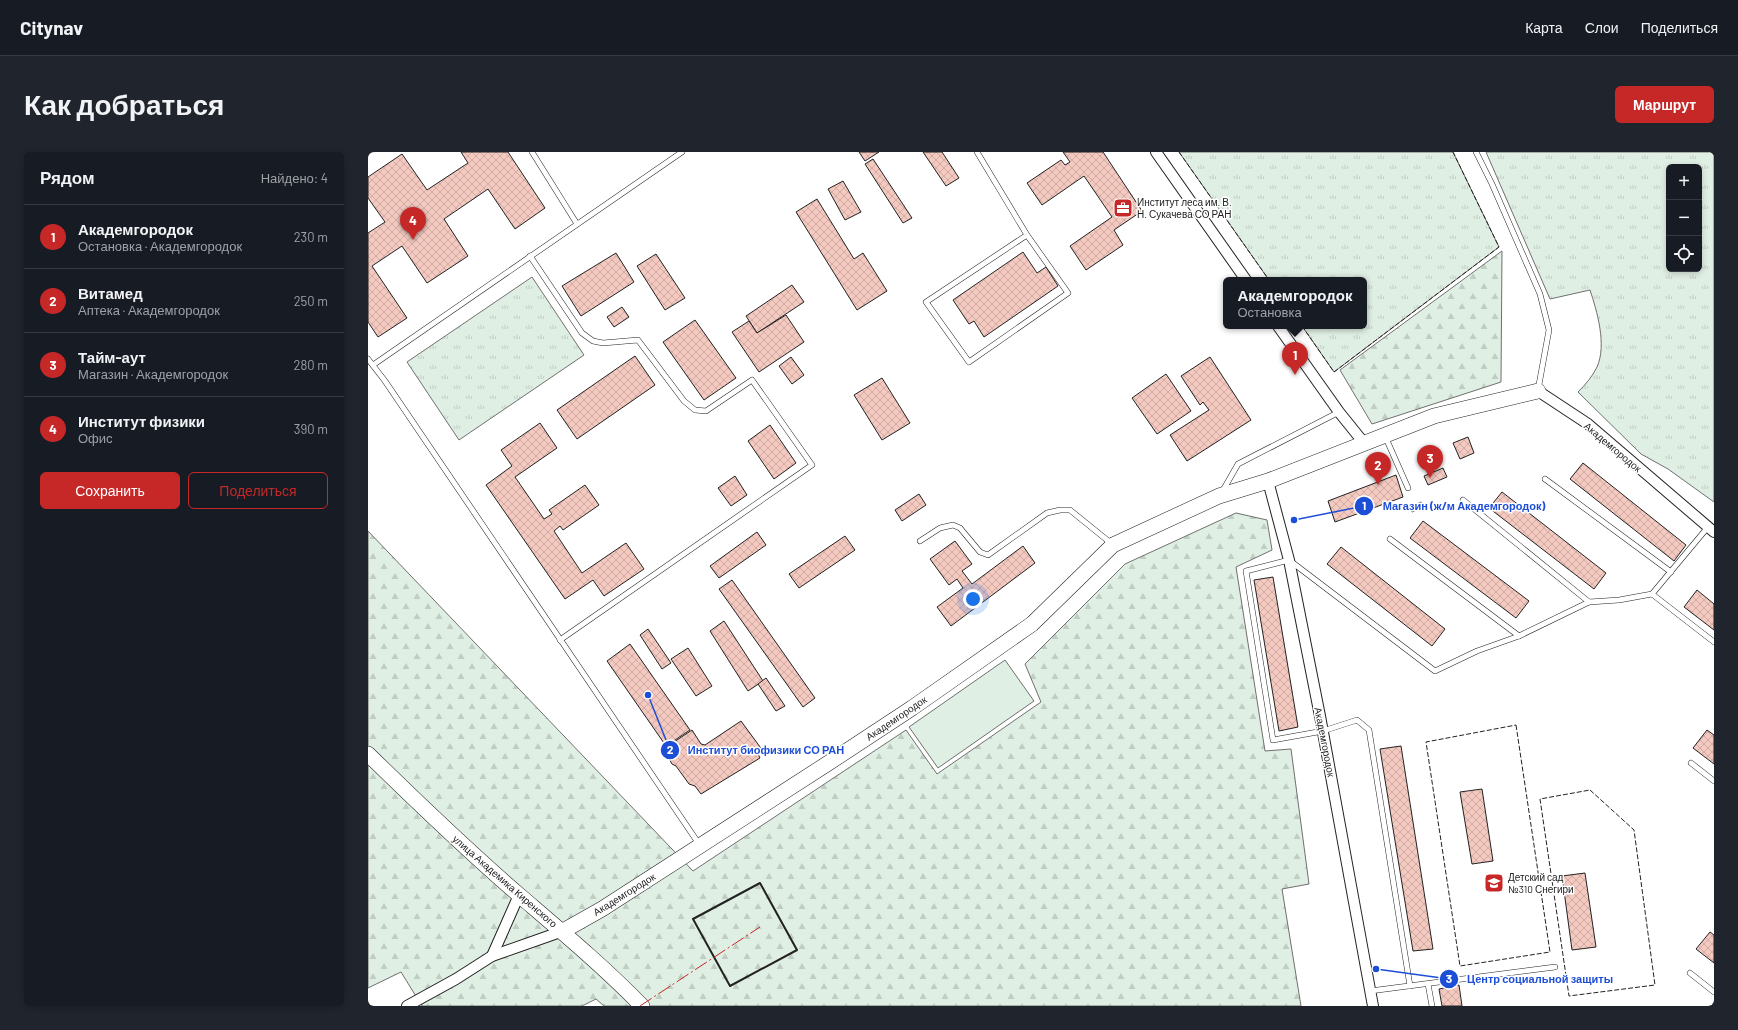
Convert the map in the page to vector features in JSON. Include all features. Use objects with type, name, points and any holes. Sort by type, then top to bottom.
[{"type":"street","points":[[1156,152],[1244,277]]},
{"type":"street","points":[[1280,329],[1339,412],[1364,443]]},
{"type":"street","name":"Академгородок","points":[[407,1006],[456,979],[492,956],[563,931],[602,909],[900,716],[1032,624],[1113,545],[1219,496],[1268,481],[1434,416],[1538,391],[1588,424],[1711,529]]},
{"type":"street","name":"Академгородок","points":[[1268,481],[1289,560],[1323,731],[1373,1006]]},
{"type":"street","name":"улица Академика Киренского","points":[[368,754],[437,821],[519,895],[589,954],[642,1006]]},
{"type":"street","points":[[492,956],[519,895]]},
{"type":"lane","points":[[532,152],[578,224]]},
{"type":"lane","points":[[373,365],[682,152]]},
{"type":"lane","points":[[977,152],[1027,235],[1068,293],[969,362],[926,302],[1027,235]]},
{"type":"lane","points":[[1476,152],[1492,184],[1540,294],[1549,330],[1538,391]]},
{"type":"lane","points":[[530,256],[582,333],[593,341],[603,343],[638,340],[684,401],[695,410],[706,411],[752,380],[812,465],[560,640]]},
{"type":"lane","points":[[368,359],[700,845]]},
{"type":"lane","points":[[1219,496],[1238,464],[1339,412]]},
{"type":"lane","points":[[1385,435],[1408,488]]},
{"type":"lane","points":[[1545,479],[1670,572]]},
{"type":"lane","points":[[1463,500],[1589,602]]},
{"type":"lane","points":[[920,541],[940,528],[953,525],[960,528],[980,552],[988,555],[1047,513],[1060,510],[1070,510],[1113,545]]},
{"type":"lane","points":[[1410,986],[1369,730],[1356,720],[1323,731],[1273,740],[1246,571],[1289,560],[1435,671],[1477,651],[1519,636],[1589,602],[1619,600],[1652,594],[1670,572],[1711,529]]},
{"type":"lane","points":[[1390,538],[1519,636]]},
{"type":"lane","points":[[1652,594],[1714,642]]},
{"type":"lane","points":[[1691,763],[1714,781]]},
{"type":"lane","points":[[1370,991],[1555,967]]},
{"type":"lane","points":[[1690,973],[1714,992]]},
{"type":"lane","points":[[1428,984],[1432,1006]]},
{"type":"green space","points":[[1179,152],[1453,152],[1499,247],[1334,372],[1304,329],[1367,329],[1367,277],[1267,277]]},
{"type":"green space","points":[[1486,152],[1714,152],[1714,502],[1668,469],[1641,454],[1578,392],[1595,371],[1600,358],[1600,328],[1590,290],[1550,299]]},
{"type":"green space","points":[[1502,251],[1501,382],[1372,424],[1340,370]]},
{"type":"green space","points":[[532,277],[584,355],[459,440],[407,362]]},
{"type":"green space","points":[[1236,513],[1267,520],[1272,550],[1236,567],[1265,751],[1291,749],[1309,884],[1282,889],[1301,1006],[604,1006],[596,999],[582,1006],[422,1006],[401,972],[368,988],[368,531],[693,871],[906,730],[937,774],[1041,702],[1025,664],[1125,564]]},
{"type":"green space","points":[[1005,660],[1034,701],[938,768],[909,727]]},
{"type":"building","points":[[461,152],[508,152],[545,208],[515,229],[488,189],[444,219],[468,256],[427,283],[402,246],[372,266],[407,318],[378,337],[368,322],[368,233],[385,222],[368,198],[368,177],[402,154],[427,190],[468,163]]},
{"type":"building","points":[[859,152],[879,152],[865,161]]},
{"type":"building","points":[[923,152],[942,152],[959,178],[946,186]]},
{"type":"building","name":"Институт леса им. В. Н. Сукачева СО РАН","points":[[1063,152],[1103,152],[1142,211],[1114,230],[1123,245],[1086,270],[1070,246],[1112,217],[1084,176],[1042,205],[1027,183],[1061,160],[1065,165],[1070,162]]},
{"type":"building","points":[[873,159],[912,218],[903,223],[865,164]]},
{"type":"building","points":[[843,181],[861,212],[845,220],[828,189]]},
{"type":"building","points":[[817,199],[854,259],[863,253],[887,291],[857,310],[796,212]]},
{"type":"building","points":[[1023,252],[1037,273],[1046,267],[1058,286],[984,337],[974,321],[969,324],[953,300]]},
{"type":"building","points":[[616,253],[634,282],[581,316],[562,286]]},
{"type":"building","points":[[656,254],[685,298],[665,310],[637,266]]},
{"type":"building","points":[[792,285],[804,302],[757,333],[746,316]]},
{"type":"building","points":[[622,307],[629,317],[614,327],[607,317]]},
{"type":"building","points":[[786,315],[804,342],[759,372],[732,332],[749,321],[757,333]]},
{"type":"building","points":[[695,320],[736,378],[704,400],[663,342]]},
{"type":"building","points":[[635,356],[655,385],[577,439],[557,410]]},
{"type":"building","points":[[791,357],[804,375],[792,384],[779,366]]},
{"type":"building","points":[[1210,357],[1251,420],[1187,461],[1170,435],[1209,410],[1203,402],[1200,405],[1181,376]]},
{"type":"building","points":[[1166,374],[1191,411],[1157,434],[1132,398]]},
{"type":"building","points":[[882,378],[910,423],[882,440],[854,395]]},
{"type":"building","points":[[540,423],[557,448],[515,477],[544,519],[552,514],[549,510],[585,485],[599,505],[563,530],[560,526],[554,531],[582,573],[626,543],[644,569],[604,596],[593,580],[565,599],[486,485],[512,466],[501,450]]},
{"type":"building","points":[[770,425],[796,463],[774,479],[748,441]]},
{"type":"building","points":[[1468,437],[1474,453],[1460,459],[1453,443]]},
{"type":"building","points":[[1583,463],[1686,545],[1674,561],[1570,479]]},
{"type":"building","points":[[1443,468],[1447,477],[1428,485],[1424,476]]},
{"type":"building","points":[[1396,475],[1403,497],[1335,522],[1328,501]]},
{"type":"building","points":[[735,476],[747,495],[731,506],[718,488]]},
{"type":"building","points":[[1502,492],[1606,573],[1594,589],[1489,508]]},
{"type":"building","points":[[919,494],[926,505],[902,521],[895,510]]},
{"type":"building","points":[[1421,502],[1423,507],[1412,512],[1410,507]]},
{"type":"building","points":[[1423,521],[1529,601],[1516,618],[1410,538]]},
{"type":"building","points":[[757,532],[766,545],[719,578],[710,566]]},
{"type":"building","points":[[845,536],[855,550],[799,588],[789,574]]},
{"type":"building","points":[[955,541],[972,564],[962,571],[972,584],[1023,546],[1035,563],[951,626],[937,607],[963,588],[957,579],[949,585],[930,559]]},
{"type":"building","points":[[1341,547],[1445,629],[1432,646],[1327,564]]},
{"type":"building","points":[[1273,577],[1298,727],[1279,731],[1254,580]]},
{"type":"building","points":[[732,580],[815,698],[803,707],[719,589]]},
{"type":"building","points":[[1697,590],[1714,604],[1714,630],[1684,607]]},
{"type":"building","points":[[724,621],[763,681],[748,691],[710,631]]},
{"type":"building","points":[[648,629],[671,663],[662,669],[640,635]]},
{"type":"building","points":[[630,644],[690,730],[666,746],[607,661]]},
{"type":"building","points":[[688,648],[712,686],[696,696],[671,659]]},
{"type":"building","points":[[766,678],[785,706],[776,711],[758,684]]},
{"type":"building","points":[[741,721],[763,751],[758,754],[760,758],[701,794],[695,786],[689,784],[676,766],[672,764],[666,753],[668,746],[692,730],[701,744],[705,745]]},
{"type":"building","points":[[1707,730],[1714,735],[1714,764],[1693,748]]},
{"type":"building","points":[[1401,746],[1433,949],[1413,951],[1380,749]]},
{"type":"building","points":[[1482,789],[1493,861],[1472,864],[1460,792]]},
{"type":"building","points":[[1585,873],[1596,947],[1572,950],[1562,876]]},
{"type":"building","points":[[1710,932],[1714,935],[1714,963],[1696,949]]},
{"type":"building","points":[[1459,985],[1462,1006],[1442,1006],[1439,989]]},
{"type":"fence","points":[[1179,152],[1267,277]]},
{"type":"fence","points":[[1304,329],[1334,372],[1499,247],[1453,152]]},
{"type":"fence","points":[[1516,725],[1550,952],[1460,966],[1426,742],[1516,725]]},
{"type":"fence","points":[[1590,790],[1634,830],[1655,985],[1569,996],[1540,799],[1590,790]]},
{"type":"wall","points":[[760,883],[797,950],[730,986],[693,919],[760,883]]},
{"type":"power","points":[[640,1006],[760,927]]},
{"type":"place","name":"Институт леса им. В. Н. Сукачева СО РАН","points":[[1123,208]]},
{"type":"place","name":"Институт физики","points":[[413,240]]},
{"type":"place","name":"Академгородок","points":[[1295,375]]},
{"type":"place","name":"Тайм-аут","points":[[1430,478]]},
{"type":"place","name":"Витамед","points":[[1378,485]]},
{"type":"place","name":"Магазин (ж/м Академгородок)","points":[[1294,520]]},
{"type":"place","name":"Институт биофизики СО РАН","points":[[648,695]]},
{"type":"place","name":"Детский сад №310 Снегири","points":[[1494,883]]},
{"type":"place","name":"Центр социальной защиты","points":[[1376,969]]}]
